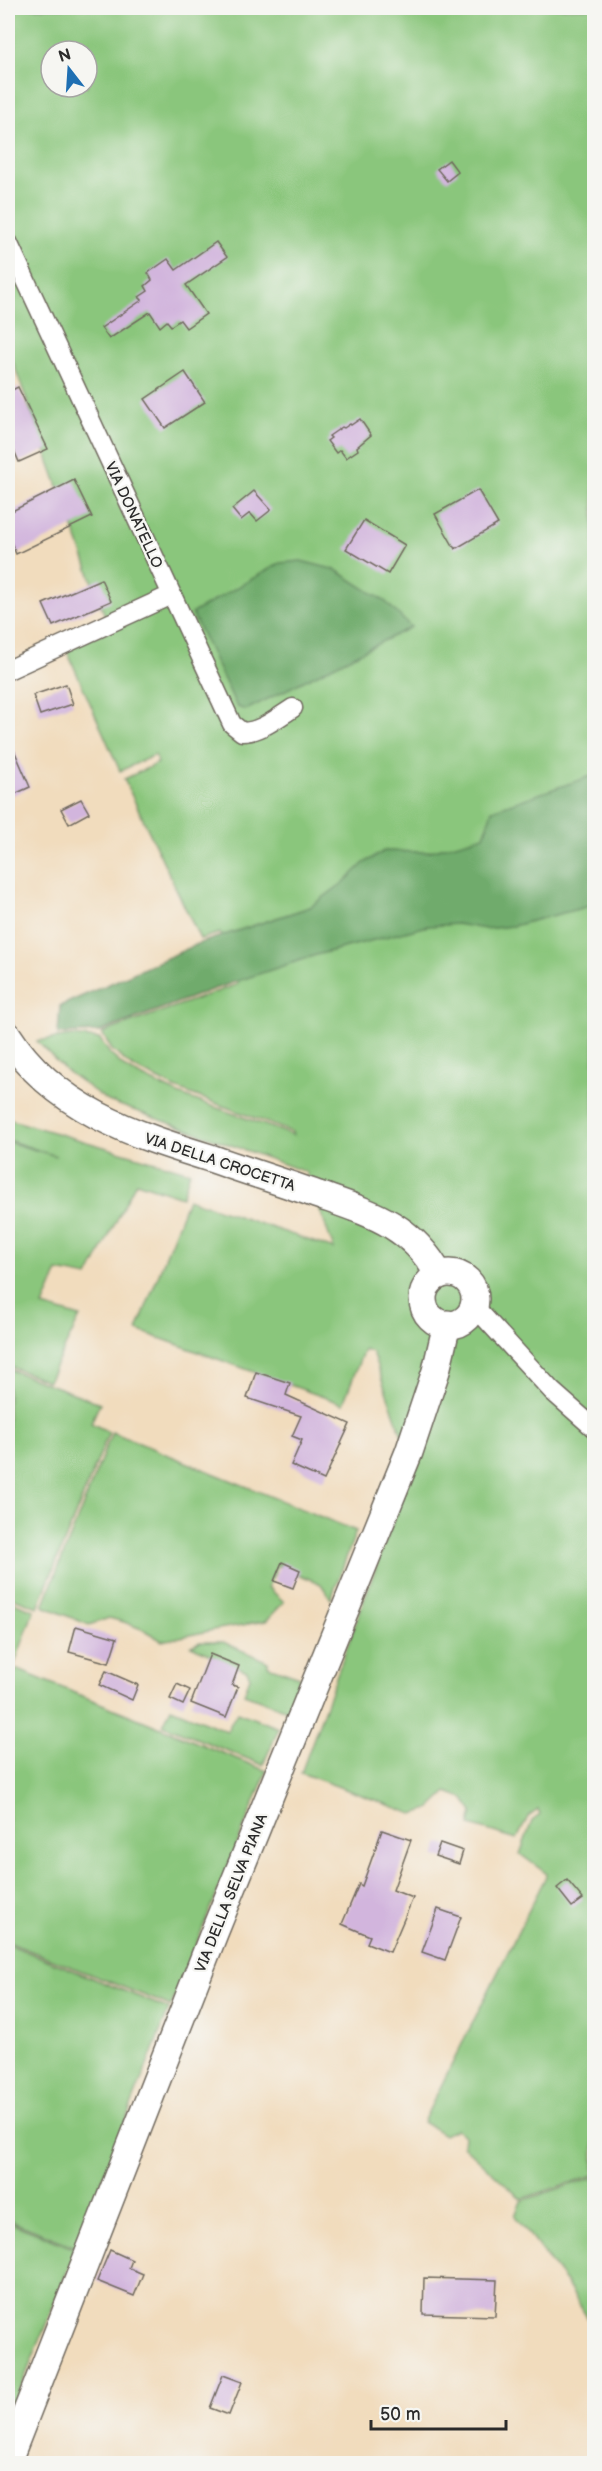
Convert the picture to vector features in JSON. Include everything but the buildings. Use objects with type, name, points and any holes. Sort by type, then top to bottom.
[{"type":"street","name":"VIA DONATELLO","points":[[8,242],[171,595],[236,729],[242,732],[258,729],[292,708]]},
{"type":"street","points":[[8,670],[171,595]]},
{"type":"street","name":"VIA DELLA CROCETTA","points":[[8,1036],[22,1057],[38,1072],[73,1101],[106,1122],[145,1138],[258,1174],[377,1216],[409,1236],[426,1254],[439,1275]]},
{"type":"street","points":[[447,1273],[463,1277],[474,1290],[474,1306],[464,1320],[447,1324],[432,1317],[424,1303],[427,1287],[439,1275],[447,1273]]},
{"type":"street","points":[[474,1306],[552,1391],[594,1428]]},
{"type":"street","name":"VIA DELLA SELVA PIANA","points":[[8,2460],[219,1923],[408,1452],[434,1378],[447,1324]]},
{"type":"green space","points":[[8,8],[594,8],[594,2175],[521,2199],[463,2145],[464,2136],[456,2129],[444,2135],[423,2122],[547,1874],[520,1854],[532,1821],[540,1815],[538,1810],[528,1817],[517,1839],[470,1825],[473,1812],[463,1798],[447,1792],[429,1809],[413,1814],[301,1773],[413,1466],[372,1352],[364,1349],[343,1404],[137,1330],[188,1199],[334,1249],[306,1172],[108,1101],[65,1070],[37,1041],[72,1036],[100,1039],[110,1054],[127,1069],[155,1083],[178,1094],[293,1135],[292,1132],[175,1088],[131,1066],[112,1050],[102,1033],[238,984],[220,933],[200,939],[124,779],[158,763],[155,755],[120,771],[66,649],[110,630],[8,348]]},
{"type":"green space","points":[[301,561],[336,570],[386,602],[411,627],[246,710],[237,707],[192,613],[280,563]]},
{"type":"green space","points":[[594,775],[594,905],[513,926],[485,929],[457,924],[428,926],[316,955],[211,990],[99,1032],[58,1034],[60,1006],[200,943],[310,907],[343,883],[364,863],[384,851],[427,852],[484,836],[492,810]]},
{"type":"green space","points":[[8,1119],[190,1172],[182,1197],[136,1182],[88,1277],[58,1271],[43,1306],[80,1317],[48,1381],[8,1366],[8,1142],[56,1156],[8,1140]]},
{"type":"green space","points":[[8,1369],[100,1403],[91,1423],[109,1432],[38,1607],[8,1596]]},
{"type":"green space","points":[[112,1432],[356,1531],[331,1599],[321,1584],[278,1565],[268,1587],[284,1602],[266,1621],[162,1641],[124,1622],[109,1618],[89,1625],[43,1606]]},
{"type":"green space","points":[[8,1600],[34,1610],[8,1683]]},
{"type":"green space","points":[[200,1642],[223,1642],[268,1662],[268,1666],[300,1677],[287,1710],[244,1694],[250,1677],[247,1671],[191,1646]]},
{"type":"green space","points":[[16,1669],[267,1771],[171,2006],[8,1942],[8,1690]]},
{"type":"green space","points":[[171,1708],[227,1731],[237,1712],[279,1728],[263,1765],[163,1725]]},
{"type":"green space","points":[[8,1944],[169,2009],[76,2247],[8,2220]]},
{"type":"green space","points":[[594,2177],[594,2329],[567,2284],[515,2216],[521,2201]]},
{"type":"green space","points":[[8,2222],[76,2249],[8,2420]]}]
